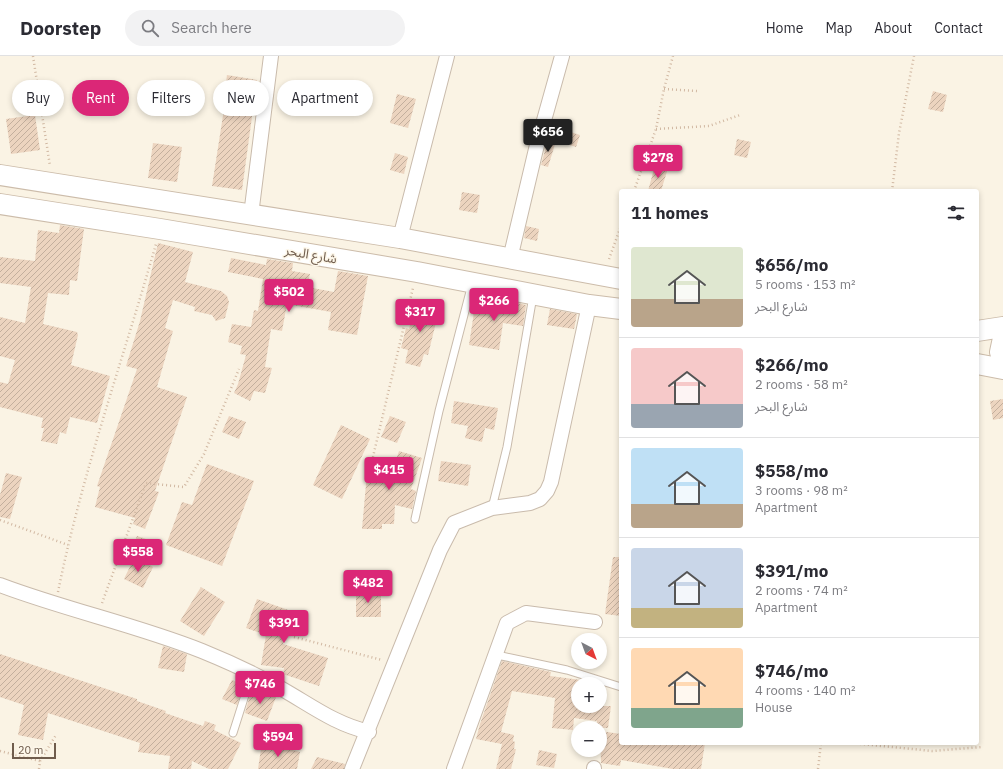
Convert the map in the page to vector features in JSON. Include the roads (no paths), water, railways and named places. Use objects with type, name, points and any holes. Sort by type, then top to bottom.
[{"type":"main road","points":[[0,175],[400,238],[619,279]]},
{"type":"main road","name":"شارع البحر","points":[[0,204],[417,272],[533,296],[619,309]]},
{"type":"main road","points":[[979,331],[1003,327]]},
{"type":"main road","points":[[1003,338],[1000,352],[1003,362]]},
{"type":"main road","points":[[979,364],[1003,369]]},
{"type":"street","points":[[251,214],[271,56]]},
{"type":"street","points":[[400,238],[447,56]]},
{"type":"street","points":[[510,259],[536,149],[562,56]]},
{"type":"street","points":[[352,769],[369,732],[394,663],[448,532],[454,523],[492,508],[530,503],[540,500],[547,491],[551,482],[589,305]]},
{"type":"street","points":[[0,585],[202,651],[252,673],[283,690],[314,710],[351,728],[369,732]]},
{"type":"street","points":[[454,769],[497,655],[507,623],[526,613],[595,622]]},
{"type":"lane","points":[[415,518],[439,410],[472,284]]},
{"type":"lane","points":[[492,508],[507,447],[533,296]]},
{"type":"lane","points":[[497,655],[567,670],[619,686]]},
{"type":"lane","points":[[233,733],[252,673]]}]
